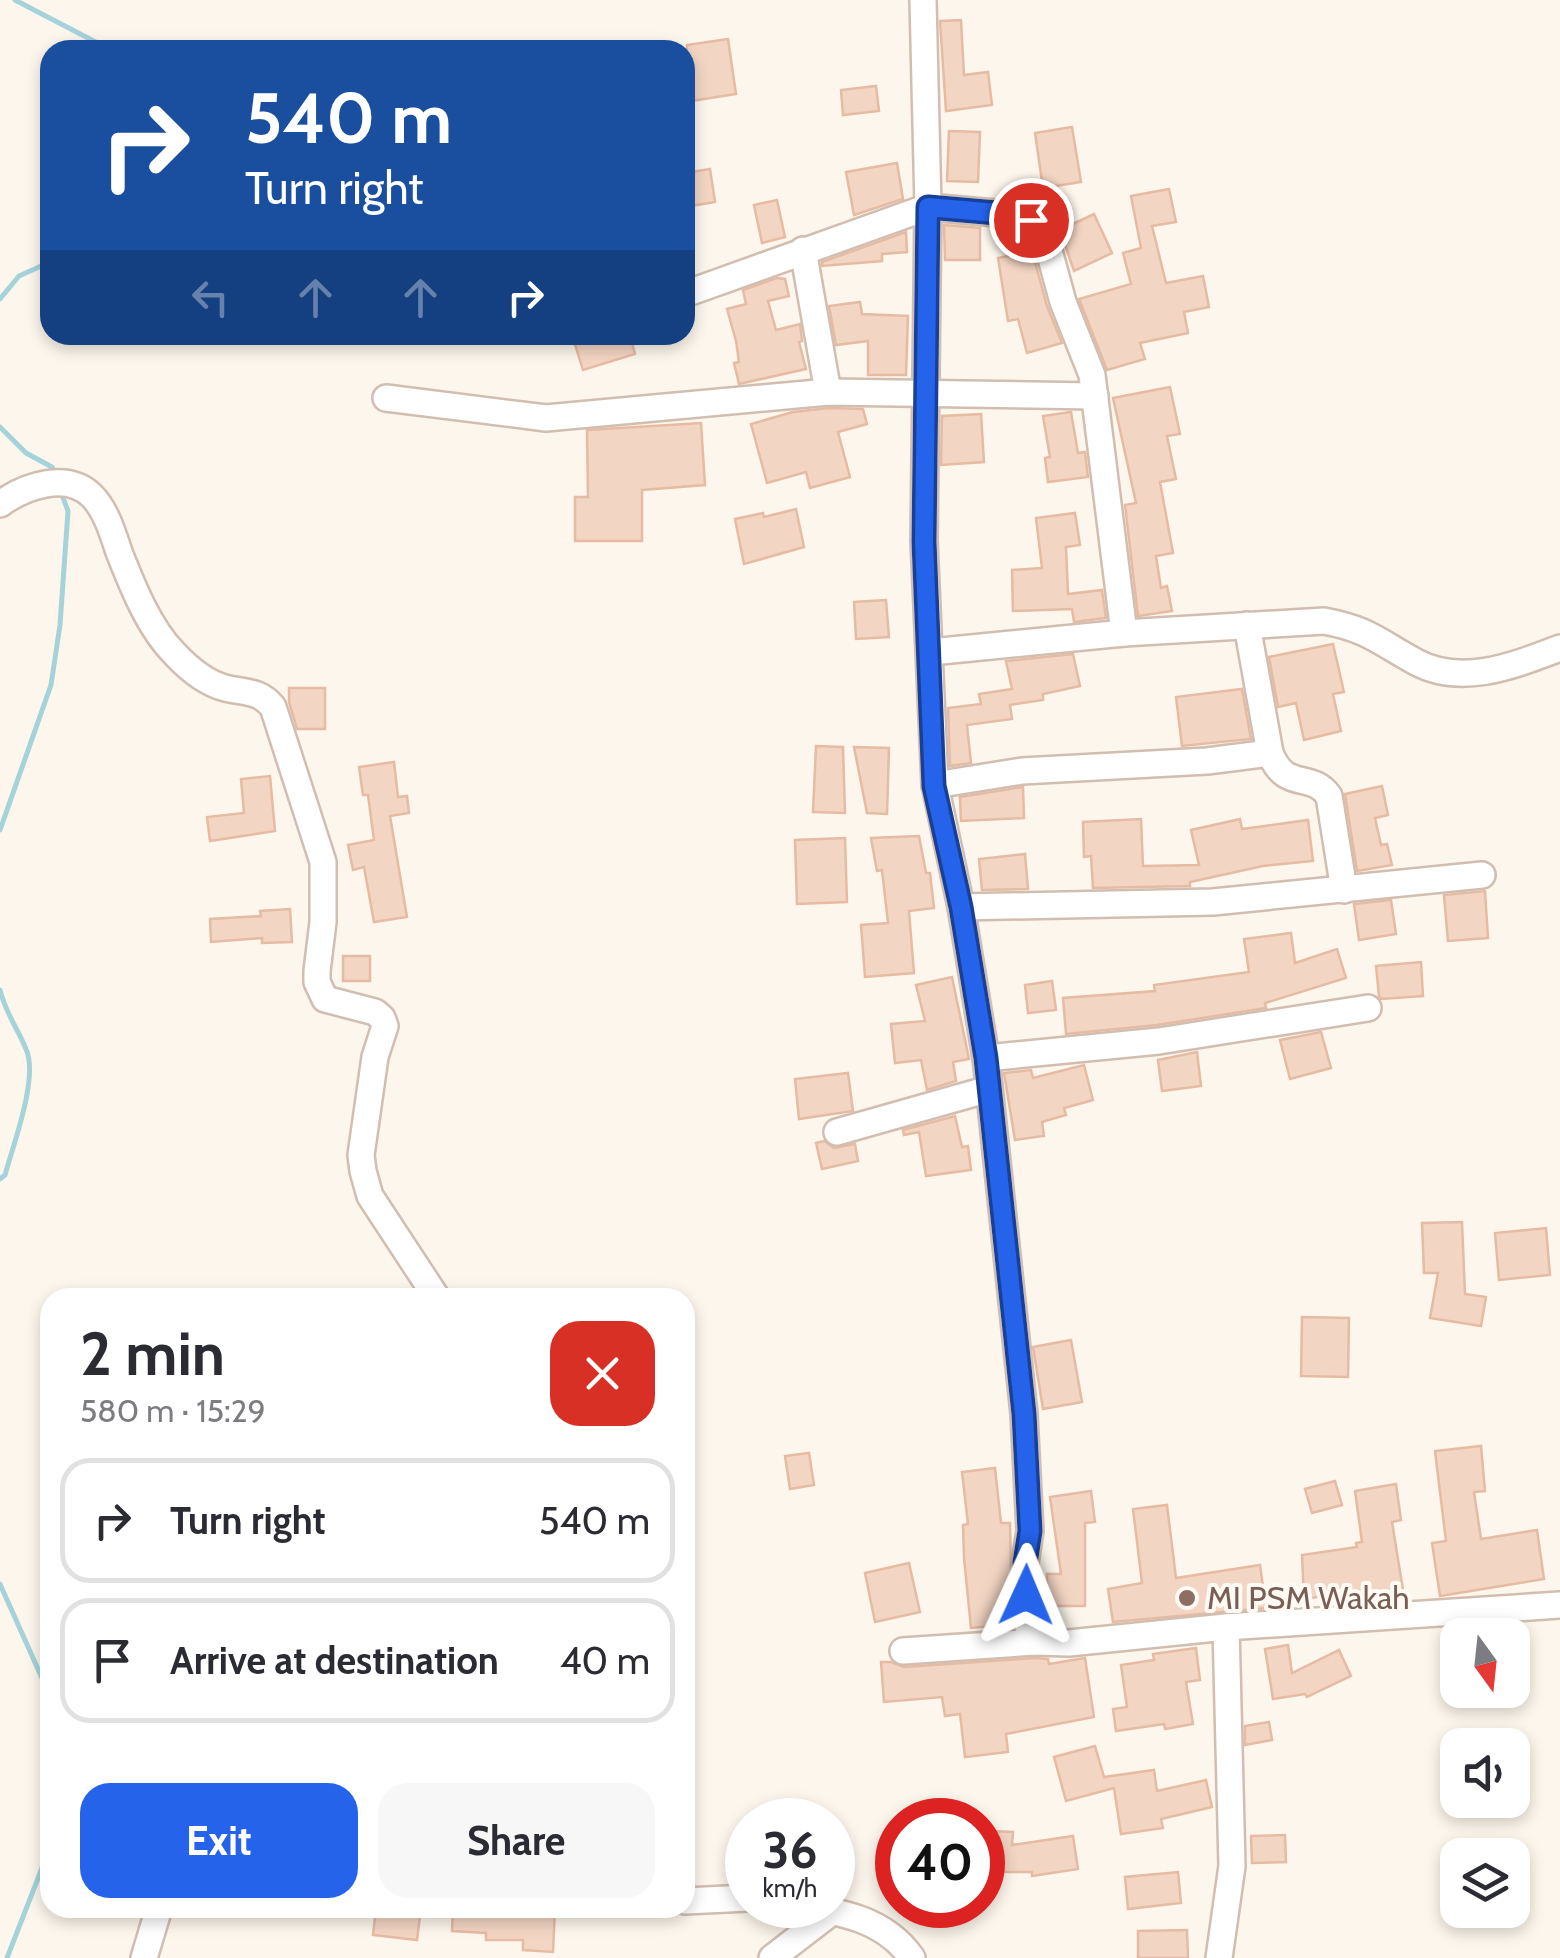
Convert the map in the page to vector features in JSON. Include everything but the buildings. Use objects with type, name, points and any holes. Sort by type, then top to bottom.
[{"type":"street","points":[[923,0],[928,207],[924,542],[934,786],[961,907],[986,1058],[1024,1414],[1030,1531],[1025,1563],[1028,1628],[1035,1642]]},
{"type":"street","points":[[695,290],[928,207],[1008,214],[1031,220],[1045,236],[1063,302],[1092,375],[1124,633]]},
{"type":"street","points":[[803,250],[828,392]]},
{"type":"street","points":[[386,398],[546,418],[828,392],[1095,396]]},
{"type":"street","points":[[0,504],[24,490],[58,483],[92,496],[164,643],[192,670],[221,687],[264,696],[273,706],[323,862],[323,922],[317,971],[320,990],[325,999],[375,1012],[385,1026],[374,1057],[361,1155],[370,1196],[430,1288]]},
{"type":"street","points":[[931,652],[1124,633],[1324,621],[1350,626],[1380,639],[1418,664],[1441,671],[1481,674],[1560,648]]},
{"type":"street","points":[[1247,625],[1270,753],[1286,777],[1323,788],[1329,796],[1344,890]]},
{"type":"street","points":[[934,786],[1022,771],[1270,753]]},
{"type":"street","points":[[961,907],[1213,902],[1482,875]]},
{"type":"street","points":[[986,1058],[1160,1041],[1368,1008]]},
{"type":"street","points":[[837,1132],[989,1090]]},
{"type":"street","points":[[904,1652],[1560,1605]]},
{"type":"street","points":[[1219,1958],[1232,1866],[1226,1626]]},
{"type":"street","points":[[695,1901],[725,1899]]},
{"type":"street","points":[[855,1916],[901,1941],[912,1958]]},
{"type":"street","points":[[144,1958],[156,1918]]},
{"type":"street","points":[[772,1958],[811,1928]]},
{"type":"waterway","points":[[15,0],[92,40]]},
{"type":"waterway","points":[[0,299],[19,276],[40,267]]},
{"type":"waterway","points":[[0,427],[26,453],[52,467],[56,477]]},
{"type":"waterway","points":[[0,830],[51,685],[60,625],[68,511],[61,492]]},
{"type":"waterway","points":[[0,990],[29,1061],[19,1129],[5,1175],[0,1179]]},
{"type":"waterway","points":[[0,1584],[40,1674]]},
{"type":"waterway","points":[[7,1958],[40,1873]]},
{"type":"place","name":"MI PSM Wakah","points":[[1187,1598]]},
{"type":"route","points":[[1026,1595],[1030,1531],[1024,1414],[986,1058],[961,907],[934,786],[924,542],[928,207],[1008,214],[1031,220]]}]
